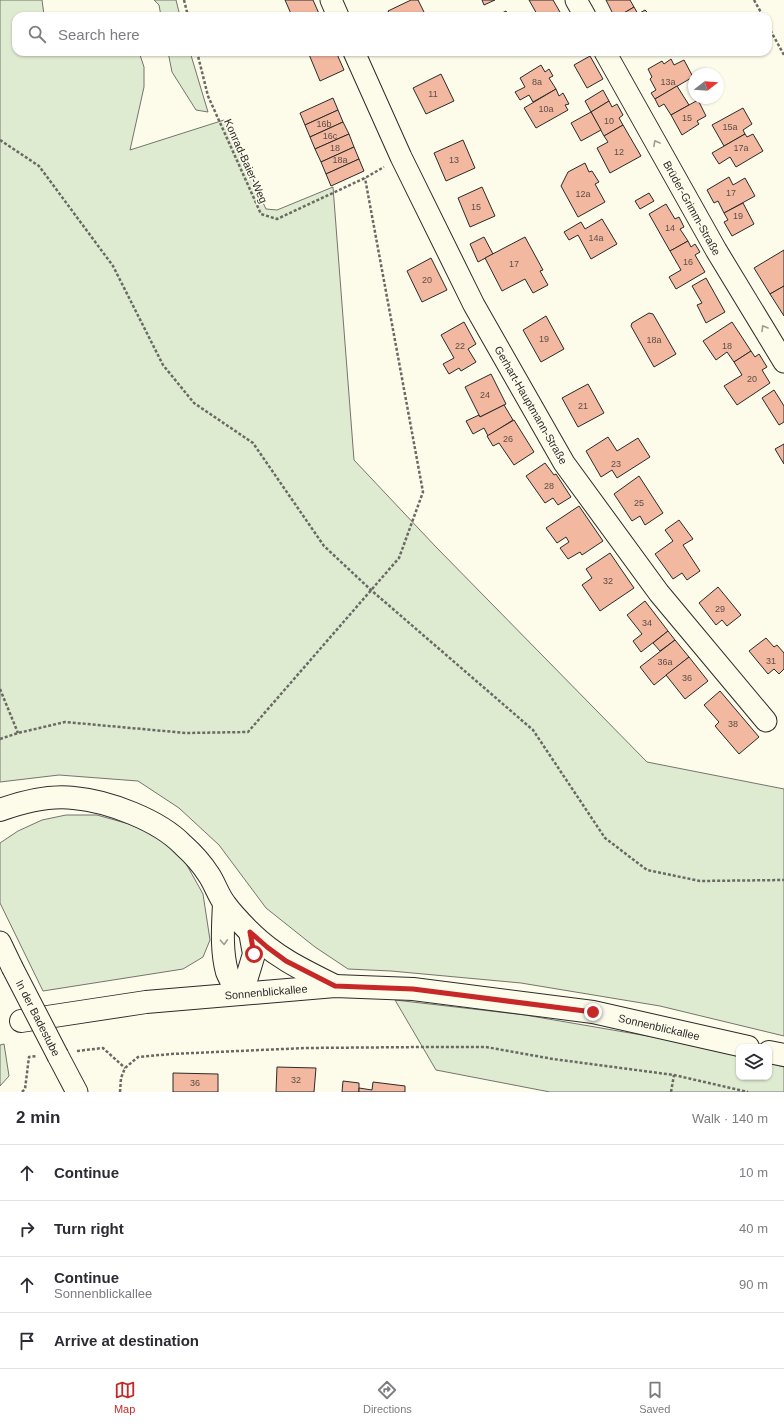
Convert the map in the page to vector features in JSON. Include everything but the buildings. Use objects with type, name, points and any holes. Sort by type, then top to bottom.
[{"type":"main road","points":[[0,810],[47,798],[74,798],[107,804],[164,828],[184,845],[208,874],[224,904],[250,932],[286,961],[335,986]]},
{"type":"main road","points":[[224,904],[223,943],[227,971],[239,994]]},
{"type":"main road","points":[[239,994],[247,978],[254,954],[250,932]]},
{"type":"main road","name":"Sonnenblickallee","points":[[21,1021],[146,1002],[335,986],[413,989],[593,1012],[736,1044]]},
{"type":"main road","points":[[772,1053],[784,1055]]},
{"type":"street","points":[[331,0],[336,12]]},
{"type":"street","points":[[576,0],[582,12]]},
{"type":"street","name":"Gerhart-Hauptmann-Straße","points":[[356,56],[401,157],[474,305],[564,463],[658,593],[766,721]]},
{"type":"street","name":"Brüder-Grimm-Straße","points":[[607,56],[716,250],[784,362]]},
{"type":"street","name":"In der Badestube","points":[[0,942],[77,1092]]},
{"type":"path","points":[[184,0],[187,12]]},
{"type":"path","points":[[754,0],[761,12]]},
{"type":"path","points":[[772,33],[784,55]]},
{"type":"path","name":"Konrad-Baier-Weg","points":[[198,56],[208,96],[261,214],[277,219],[365,178],[423,492],[399,558],[371,590]]},
{"type":"path","points":[[0,140],[39,166],[113,266],[162,365],[194,403],[253,443],[324,546],[371,590],[533,730],[605,838],[647,870],[700,881],[784,880]]},
{"type":"path","points":[[0,739],[18,733],[65,722],[186,733],[248,732],[371,590]]},
{"type":"path","points":[[0,689],[18,733]]},
{"type":"path","points":[[120,1092],[121,1078],[125,1068],[138,1057],[171,1054],[306,1048],[486,1047],[552,1059],[674,1075],[748,1092]]},
{"type":"path","points":[[671,1092],[674,1075]]},
{"type":"green space","points":[[0,0],[42,0],[44,12],[12,12],[12,56],[140,56],[144,67],[144,87],[130,150],[224,120],[266,209],[277,210],[333,187],[354,460],[436,547],[647,762],[784,789],[784,1036],[660,1006],[521,983],[391,971],[348,969],[315,947],[266,908],[219,845],[179,808],[138,781],[59,775],[0,782]]},
{"type":"green space","points":[[154,0],[176,0],[179,12],[160,12],[159,5]]},
{"type":"green space","points":[[169,56],[191,56],[208,112],[196,110],[172,72]]},
{"type":"green space","points":[[66,815],[97,815],[129,824],[156,836],[184,860],[203,894],[210,940],[203,957],[183,969],[43,991],[0,903],[0,843],[18,831],[42,820]]},
{"type":"green space","points":[[395,1000],[525,1015],[671,1040],[736,1055],[736,1080],[772,1080],[772,1064],[784,1067],[784,1092],[550,1092],[436,1070]]},
{"type":"green space","points":[[4,1044],[9,1076],[0,1086],[0,1045]]},
{"type":"route","points":[[254,954],[250,932],[286,961],[335,986],[413,989],[593,1012]]}]
